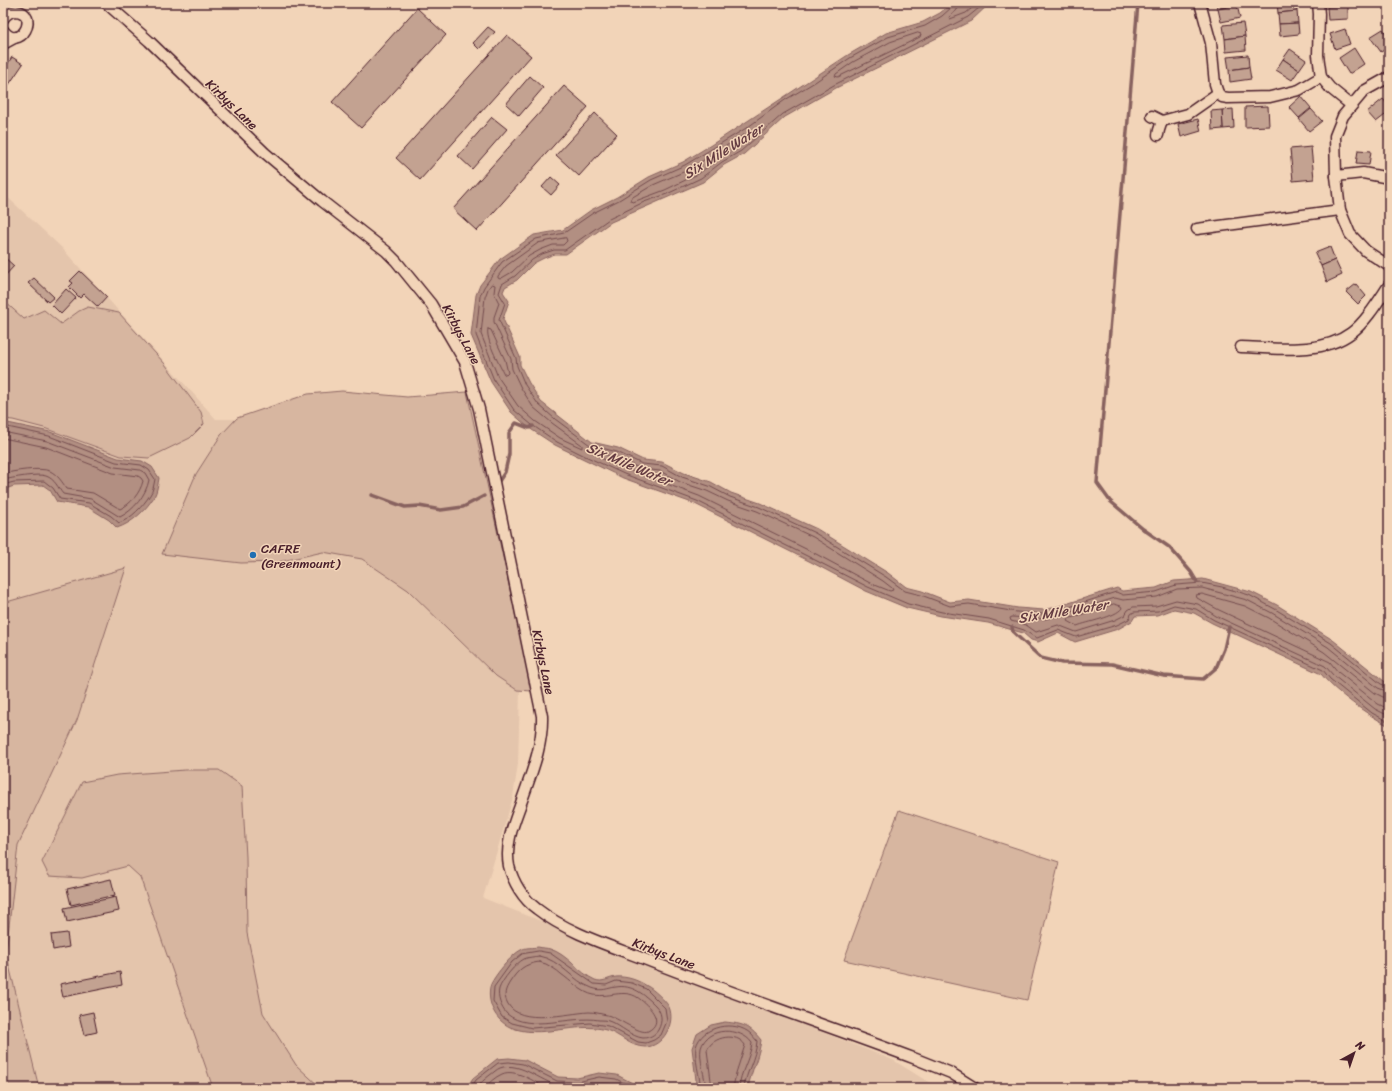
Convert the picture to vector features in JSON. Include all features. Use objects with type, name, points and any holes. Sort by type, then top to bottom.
[{"type":"street","name":"Kirbys Lane","points":[[106,3],[170,61],[265,153],[322,201],[386,251],[431,304],[465,362],[479,409],[542,716],[542,728],[538,754],[512,828],[508,851],[512,876],[520,892],[535,908],[554,922],[689,976],[916,1059],[951,1073],[974,1088]]},
{"type":"street","points":[[1200,3],[1211,43],[1215,84],[1218,93],[1222,97],[1270,96],[1299,90],[1321,77]]},
{"type":"street","points":[[1318,3],[1318,55],[1321,77],[1330,88],[1351,105]]},
{"type":"street","points":[[3,19],[7,14],[15,11],[20,12],[28,22],[26,30],[20,36],[3,44]]},
{"type":"street","points":[[3,30],[8,36],[16,37]]},
{"type":"street","points":[[1389,76],[1364,91],[1351,105],[1343,116],[1335,136],[1336,176],[1340,210],[1350,234],[1366,252],[1389,266]]},
{"type":"street","points":[[1152,116],[1162,121],[1188,114],[1218,93]]},
{"type":"street","points":[[1158,135],[1162,121]]},
{"type":"street","points":[[1336,176],[1363,173],[1389,178]]},
{"type":"street","points":[[1197,228],[1340,210]]},
{"type":"street","points":[[1240,347],[1295,348],[1328,345],[1351,333],[1373,309],[1389,285]]},
{"type":"shaded area","name":"CAFRE (Greenmount)","points":[[3,193],[61,247],[216,419],[238,419],[308,394],[342,391],[407,397],[467,392],[532,691],[520,691],[518,764],[513,797],[483,898],[893,1060],[938,1088],[3,1088]]},
{"type":"shaded area","points":[[3,300],[24,319],[44,310],[61,324],[79,311],[88,307],[119,313],[165,364],[201,412],[204,424],[190,438],[149,458],[121,456],[44,428],[3,419]]},
{"type":"shaded area","points":[[342,391],[407,397],[467,392],[532,691],[517,690],[496,676],[408,590],[362,559],[323,552],[278,562],[241,563],[162,554],[196,474],[221,435],[237,418],[308,394]]},
{"type":"shaded area","points":[[126,568],[77,720],[18,845],[6,953],[39,1088],[3,1088],[3,603]]},
{"type":"shaded area","points":[[185,770],[219,770],[242,786],[246,857],[247,933],[263,1013],[296,1065],[321,1088],[213,1088],[140,877],[128,866],[82,878],[49,876],[42,862],[82,782],[117,775]]},
{"type":"shaded area","points":[[899,810],[1059,862],[1027,1000],[844,960]]},
{"type":"water","name":"Six Mile Water","points":[[952,3],[990,3],[971,21],[836,88],[785,117],[744,154],[724,165],[703,182],[611,222],[566,254],[555,254],[534,263],[517,280],[505,287],[503,292],[509,301],[503,319],[520,357],[520,365],[529,383],[541,402],[592,442],[618,448],[643,460],[662,462],[684,473],[711,482],[731,493],[760,503],[817,529],[888,573],[906,587],[922,591],[950,602],[969,600],[1018,608],[1044,610],[1117,588],[1122,591],[1156,588],[1174,581],[1203,579],[1251,592],[1277,605],[1333,640],[1384,681],[1389,683],[1389,726],[1353,703],[1335,689],[1321,674],[1212,623],[1194,613],[1174,609],[1158,615],[1135,616],[1132,621],[1118,629],[1075,642],[1058,633],[1038,642],[1031,640],[1023,633],[988,623],[941,616],[907,608],[866,591],[695,504],[623,478],[555,445],[529,428],[511,412],[491,382],[471,335],[476,295],[480,285],[500,259],[534,235],[563,230],[591,210],[617,197],[649,177],[683,162],[848,55],[886,33],[923,22],[940,13]]},
{"type":"water","points":[[3,422],[50,432],[118,458],[142,461],[152,467],[159,478],[155,495],[147,507],[138,516],[123,526],[117,528],[109,520],[88,507],[57,502],[50,490],[43,485],[14,486],[3,490]]},
{"type":"water","points":[[538,947],[556,951],[595,980],[603,981],[616,977],[624,977],[636,980],[656,992],[668,1005],[671,1013],[669,1027],[662,1039],[651,1046],[645,1047],[630,1043],[606,1030],[594,1028],[534,1032],[510,1027],[505,1024],[493,1010],[489,993],[490,987],[494,978],[517,952],[525,948]]},
{"type":"water","points":[[725,1022],[749,1028],[761,1040],[759,1052],[748,1088],[697,1088],[692,1048],[697,1034],[711,1025]]},
{"type":"water","points":[[509,1058],[525,1060],[558,1077],[577,1078],[599,1073],[617,1075],[640,1088],[466,1088],[473,1078],[497,1059]]},
{"type":"building","points":[[1217,3],[1237,3],[1237,5],[1218,9]]},
{"type":"building","points":[[1277,3],[1297,3],[1297,11],[1278,13]]},
{"type":"building","points":[[1237,5],[1240,18],[1221,22],[1218,9]]},
{"type":"building","points":[[1348,6],[1348,19],[1328,20],[1327,7]]},
{"type":"building","points":[[417,8],[446,35],[361,128],[332,102]]},
{"type":"building","points":[[1297,11],[1298,23],[1279,24],[1278,13]]},
{"type":"building","points":[[1243,23],[1245,36],[1225,39],[1223,25]]},
{"type":"building","points":[[1298,23],[1299,34],[1280,36],[1279,24]]},
{"type":"building","points":[[488,27],[495,32],[479,49],[473,43]]},
{"type":"building","points":[[1345,29],[1350,44],[1335,49],[1330,34]]},
{"type":"building","points":[[1383,29],[1389,38],[1389,47],[1381,52],[1370,37]]},
{"type":"building","points":[[507,35],[531,56],[420,180],[396,158]]},
{"type":"building","points":[[1245,36],[1246,50],[1226,52],[1225,39]]},
{"type":"building","points":[[1354,48],[1364,64],[1349,74],[1339,58]]},
{"type":"building","points":[[1290,49],[1306,60],[1299,70],[1283,59]]},
{"type":"building","points":[[1248,55],[1249,67],[1229,70],[1227,57]]},
{"type":"building","points":[[12,57],[23,64],[8,86],[3,83],[3,71]]},
{"type":"building","points":[[1283,59],[1299,70],[1292,80],[1276,70]]},
{"type":"building","points":[[1249,67],[1251,79],[1230,82],[1229,70]]},
{"type":"building","points":[[530,76],[543,88],[519,116],[506,104]]},
{"type":"building","points":[[564,86],[588,107],[477,231],[453,209]]},
{"type":"building","points":[[1301,96],[1311,108],[1299,118],[1289,107]]},
{"type":"building","points":[[1383,99],[1389,106],[1389,112],[1376,122],[1367,112]]},
{"type":"building","points":[[1268,106],[1269,126],[1245,127],[1245,107]]},
{"type":"building","points":[[1233,109],[1234,128],[1223,129],[1222,110]]},
{"type":"building","points":[[1311,109],[1322,121],[1309,131],[1299,119]]},
{"type":"building","points":[[1222,110],[1223,129],[1212,130],[1211,111]]},
{"type":"building","points":[[595,113],[617,134],[579,176],[556,155]]},
{"type":"building","points":[[492,117],[507,129],[472,169],[458,156]]},
{"type":"building","points":[[1198,119],[1201,131],[1181,137],[1178,124]]},
{"type":"building","points":[[1311,147],[1314,179],[1293,181],[1290,149]]},
{"type":"building","points":[[1358,150],[1371,151],[1369,165],[1356,164]]},
{"type":"building","points":[[1389,154],[1389,165],[1385,164]]},
{"type":"building","points":[[551,177],[560,185],[551,195],[542,187]]},
{"type":"building","points":[[1330,247],[1335,260],[1321,266],[1315,253]]},
{"type":"building","points":[[3,256],[14,266],[3,278]]},
{"type":"building","points":[[1335,260],[1342,275],[1327,282],[1321,266]]},
{"type":"building","points":[[80,271],[107,297],[98,307],[84,294],[80,298],[69,287],[73,283],[70,281]]},
{"type":"building","points":[[34,278],[54,297],[48,302],[28,283]]},
{"type":"building","points":[[1356,284],[1366,296],[1358,304],[1346,292]]},
{"type":"building","points":[[66,289],[76,298],[61,314],[52,305]]},
{"type":"building","points":[[111,879],[115,895],[71,905],[67,889]]},
{"type":"building","points":[[116,897],[119,911],[67,922],[64,908]]},
{"type":"building","points":[[67,933],[69,947],[53,950],[51,935]]},
{"type":"building","points":[[120,972],[122,985],[63,997],[60,984]]},
{"type":"building","points":[[93,1012],[97,1032],[84,1035],[79,1015]]},
{"type":"waterway","points":[[1138,3],[1097,483],[1110,501],[1143,529],[1169,547],[1191,572],[1197,582]]},
{"type":"waterway","points":[[497,484],[505,472],[509,454],[509,433],[516,423],[529,428],[533,426]]},
{"type":"waterway","points":[[372,495],[405,507],[419,506],[441,510],[463,507],[484,496]]},
{"type":"waterway","points":[[1012,627],[1013,632],[1041,658],[1062,663],[1112,664],[1164,676],[1203,679],[1216,668],[1224,649],[1229,627]]},
{"type":"place","name":"CAFRE (Greenmount)","points":[[253,555]]}]
